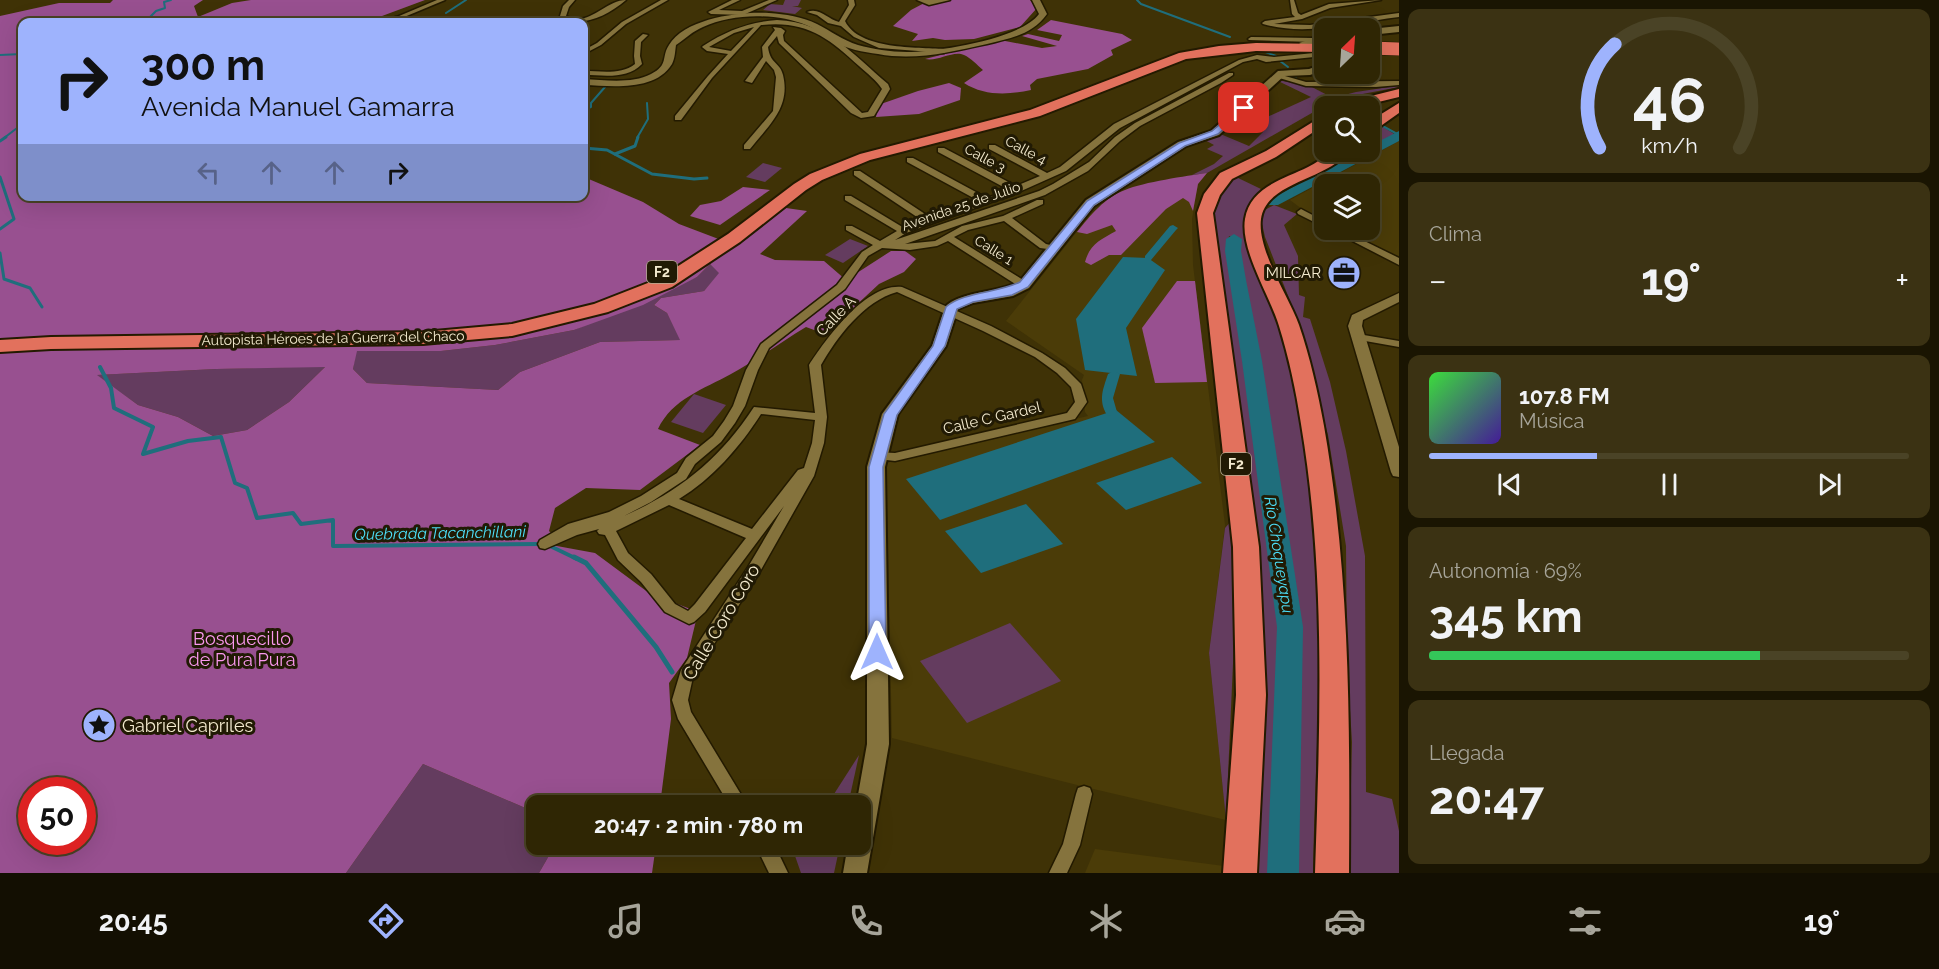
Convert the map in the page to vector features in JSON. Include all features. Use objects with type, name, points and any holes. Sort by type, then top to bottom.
[{"type":"highway","name":"Autopista Héroes de la Guerra del Chaco","points":[[0,338],[59,334],[473,326],[556,312],[613,294],[658,275],[791,182],[848,156],[1031,108],[1183,50],[1229,44],[1314,44]]},
{"type":"highway","name":"Autopista Héroes de la Guerra del Chaco","points":[[0,346],[51,343],[423,338],[512,330],[601,308],[665,282],[734,238],[800,187],[816,177],[865,157],[1035,112],[1183,56],[1219,50],[1314,44]]},
{"type":"highway","points":[[1380,48],[1399,46]]},
{"type":"highway","points":[[1380,98],[1399,93]]},
{"type":"highway","points":[[1380,119],[1399,107]]},
{"type":"highway","name":"F2","points":[[1240,873],[1251,695],[1246,547],[1205,213],[1212,194],[1226,176],[1271,154],[1314,126]]},
{"type":"highway","points":[[1327,162],[1316,170],[1275,187],[1264,196],[1252,219],[1257,244],[1287,320],[1321,465],[1331,554],[1335,670],[1332,873]]},
{"type":"main road","points":[[1380,31],[1399,29]]},
{"type":"main road","points":[[869,795],[878,744],[876,467],[878,455],[890,414],[939,346],[950,313],[957,303],[1008,293],[1024,285],[1090,203],[1182,144],[1215,133],[1278,76],[1285,72],[1314,71]]},
{"type":"main road","points":[[855,873],[859,855]]},
{"type":"street","points":[[397,18],[442,0]]},
{"type":"street","points":[[564,18],[562,16],[572,0]]},
{"type":"street","points":[[588,19],[600,15],[623,0]]},
{"type":"street","points":[[588,50],[599,44],[624,23],[664,0]]},
{"type":"street","points":[[737,0],[711,12],[783,17],[809,23],[837,40],[870,50],[911,55],[944,51],[1013,35],[1033,27],[1043,14],[1036,0]]},
{"type":"street","points":[[588,82],[633,82],[647,79],[665,68],[669,63],[673,44],[696,27],[714,20],[746,14],[774,0]]},
{"type":"street","points":[[809,0],[809,23]]},
{"type":"street","points":[[843,25],[842,21],[852,5],[851,0]]},
{"type":"street","points":[[920,0],[929,3],[947,0]]},
{"type":"street","points":[[1378,0],[1322,7],[1300,18],[1265,24],[1273,27],[1297,26],[1399,15]]},
{"type":"street","points":[[1292,1],[1295,14],[1300,18]]},
{"type":"street","points":[[810,12],[819,13],[830,22],[843,25],[856,36],[881,47],[897,50],[944,51]]},
{"type":"street","points":[[733,53],[709,50],[705,47],[724,34],[756,26],[788,22],[810,28],[826,36],[885,87],[886,89],[871,114],[861,116],[854,111],[781,42],[780,35],[783,32],[779,29],[756,26]]},
{"type":"street","points":[[678,118],[756,26]]},
{"type":"street","points":[[747,147],[777,111],[780,77],[777,69],[766,57],[765,47],[779,29]]},
{"type":"street","points":[[588,73],[621,72],[635,68],[639,64],[638,41],[645,35]]},
{"type":"street","points":[[1251,39],[1314,44]]},
{"type":"street","name":"Avenida 25 de Julio","points":[[880,244],[905,241],[1042,193],[1098,159],[1108,147],[1133,127],[1208,89],[1246,65],[1273,59],[1314,55]]},
{"type":"street","points":[[749,81],[766,57]]},
{"type":"street","name":"Avenida 25 de Julio","points":[[880,244],[903,231],[1016,190],[1063,169],[1117,126],[1202,80],[1247,59],[1257,57],[1273,59]]},
{"type":"street","points":[[1278,76],[1306,84],[1383,84]]},
{"type":"street","points":[[1347,87],[1399,83]]},
{"type":"street","name":"Calle 4","points":[[992,147],[1047,176]]},
{"type":"street","name":"Calle 3","points":[[941,150],[1016,190]]},
{"type":"street","points":[[910,160],[986,201]]},
{"type":"street","points":[[857,173],[930,221]]},
{"type":"street","points":[[848,198],[903,231]]},
{"type":"street","points":[[849,228],[880,244],[905,248],[937,243],[965,228],[1006,218],[1040,202]]},
{"type":"street","points":[[1301,212],[1314,219]]},
{"type":"street","points":[[1006,218],[1043,246],[1052,248]]},
{"type":"street","name":"Calle 1","points":[[949,238],[1024,285]]},
{"type":"street","points":[[1356,240],[1399,262]]},
{"type":"street","points":[[821,417],[758,410],[749,426],[727,451],[668,500],[607,526],[573,531],[545,544],[546,541],[573,527],[613,516],[646,500],[682,476],[690,461],[717,439],[729,423],[739,406],[752,370],[765,346],[841,287],[865,254],[880,244]]},
{"type":"street","name":"Calle A","points":[[808,471],[818,443],[821,417],[815,365],[840,330],[873,300],[891,290],[898,289],[1006,337],[1072,379]]},
{"type":"street","points":[[1397,301],[1358,318],[1355,326],[1399,472]]},
{"type":"street","points":[[1358,337],[1399,344]]},
{"type":"street","name":"Calle C Gardel","points":[[878,455],[895,457],[1071,416],[1077,409],[1080,398],[1072,379]]},
{"type":"street","points":[[607,526],[623,556],[646,578],[670,608],[689,618],[700,608],[802,473],[808,471]]},
{"type":"street","name":"Calle Coro Coro","points":[[733,795],[684,714],[680,700],[686,675],[753,571],[808,476],[808,471]]},
{"type":"street","points":[[668,500],[755,536]]},
{"type":"street","points":[[1058,873],[1071,844],[1084,794]]},
{"type":"street","points":[[770,855],[779,873]]},
{"type":"shaded area","points":[[785,0],[801,0],[798,6],[792,6],[802,8],[795,14],[763,10],[770,4],[783,5]]},
{"type":"shaded area","points":[[1276,80],[1308,85],[1329,96],[1314,96],[1314,112],[1207,173],[1192,175],[1214,164],[1223,156],[1207,149],[1214,145],[1203,139],[1218,133],[1249,146],[1263,132],[1265,118],[1311,97]]},
{"type":"shaded area","points":[[1399,87],[1352,96],[1341,96],[1356,92]]},
{"type":"shaded area","points":[[1383,127],[1399,137],[1380,147],[1380,130]]},
{"type":"shaded area","points":[[1399,141],[1399,257],[1366,240],[1380,240],[1380,174],[1338,174],[1360,162],[1380,162],[1380,151]]},
{"type":"shaded area","points":[[1337,162],[1351,162],[1328,174],[1319,174]]},
{"type":"shaded area","points":[[763,163],[782,168],[765,182],[746,177]]},
{"type":"shaded area","points":[[1207,173],[1198,184],[1192,219],[1193,265],[1225,525],[1209,653],[1226,820],[892,738],[886,463],[1088,416],[1085,412],[1082,380],[1084,375],[1006,321],[1091,214],[1108,200],[1125,190]]},
{"type":"shaded area","points":[[1236,177],[1261,189],[1251,201],[1246,215],[1291,370],[1311,465],[1319,565],[1320,617],[1313,873],[1298,873],[1300,629],[1280,492],[1241,266],[1239,238],[1229,236],[1227,248],[1279,623],[1270,873],[1255,873],[1214,210],[1217,196]]},
{"type":"shaded area","points":[[1314,177],[1314,181],[1289,194]]},
{"type":"shaded area","points":[[1314,187],[1314,214],[1302,209],[1290,200]]},
{"type":"shaded area","points":[[1274,205],[1297,214],[1284,225],[1298,256],[1299,295],[1305,297],[1303,317],[1310,319],[1330,382],[1346,451],[1365,556],[1366,792],[1392,799],[1399,831],[1399,873],[1349,873],[1352,742],[1347,662],[1346,546],[1328,435],[1294,311],[1265,237],[1261,219],[1263,211]]},
{"type":"shaded area","points":[[850,239],[868,246],[843,263],[825,255]]},
{"type":"shaded area","points":[[710,264],[720,273],[704,291],[661,298],[654,305],[667,313],[681,340],[600,342],[520,372],[498,390],[367,383],[353,369],[356,351],[441,351],[495,345],[574,330],[697,277]]},
{"type":"shaded area","points":[[326,366],[289,402],[247,430],[213,436],[178,417],[138,405],[96,375],[216,369]]},
{"type":"shaded area","points":[[694,394],[726,405],[703,433],[671,422]]},
{"type":"shaded area","points":[[1232,520],[1235,619],[1226,820],[1209,653],[1225,528]]},
{"type":"shaded area","points":[[1010,623],[1061,681],[967,723],[920,661]]},
{"type":"shaded area","points":[[859,755],[850,795],[833,795]]},
{"type":"shaded area","points":[[423,764],[526,808],[526,855],[549,855],[539,873],[346,873]]},
{"type":"shaded area","points":[[1095,849],[1224,866],[1223,873],[1085,873]]},
{"type":"shaded area","points":[[795,855],[838,855],[834,873],[801,873]]},
{"type":"green space","name":"Bosquecillo de Pura Pura","points":[[113,0],[203,0],[194,6],[198,17],[232,3],[251,0],[425,0],[377,18],[18,18],[18,201],[588,201],[588,179],[643,202],[679,224],[737,246],[786,208],[807,211],[760,254],[775,260],[824,261],[846,280],[891,251],[905,251],[916,259],[904,272],[879,284],[825,334],[806,327],[741,369],[680,402],[658,429],[700,445],[640,490],[586,488],[555,508],[549,531],[554,536],[546,544],[595,553],[649,593],[698,612],[687,658],[669,683],[671,719],[661,795],[526,795],[526,808],[423,764],[346,873],[0,873],[0,16],[59,3],[110,3]],"holes":[[[710,264],[719,273],[704,291],[661,298],[654,305],[667,313],[680,340],[600,342],[520,372],[498,390],[367,383],[353,369],[357,351],[441,351],[495,345],[574,330],[643,305],[697,277]],[[325,367],[289,402],[247,430],[213,436],[178,417],[138,405],[97,375],[216,369]]]},
{"type":"green space","points":[[930,0],[1030,0],[1037,8],[1020,27],[974,39],[933,38],[912,41],[918,34],[893,26],[911,10]]},
{"type":"green space","points":[[1051,20],[1122,34],[1132,40],[1111,50],[1113,55],[1088,69],[1037,79],[1030,85],[1031,90],[1014,93],[988,92],[964,83],[983,70],[964,55],[955,54],[925,59],[1000,40],[1042,48],[1057,46],[1022,36],[1028,34],[1059,41],[1062,35],[1037,30]]},
{"type":"green space","points":[[949,83],[961,88],[960,100],[919,114],[876,117],[878,105]]},
{"type":"green space","points":[[1207,173],[1198,184],[1193,211],[1189,202],[1183,198],[1166,209],[1121,255],[1109,255],[1091,265],[1085,262],[1093,247],[1100,240],[1116,231],[1112,225],[1087,234],[1077,232],[1111,197],[1143,184]]},
{"type":"green space","points":[[743,187],[770,190],[720,225],[690,216],[700,205],[721,201]]},
{"type":"green space","points":[[1177,281],[1195,281],[1207,382],[1155,383],[1142,328]]},
{"type":"green space","points":[[549,855],[655,855],[652,873],[539,873]]},
{"type":"water","points":[[1123,257],[1148,258],[1165,270],[1126,328],[1137,376],[1085,370],[1076,319]]},
{"type":"water","points":[[1116,410],[1155,442],[940,520],[906,479]]},
{"type":"water","points":[[1172,457],[1202,483],[1126,510],[1096,483]]},
{"type":"water","points":[[1026,504],[1063,544],[981,573],[945,531]]},
{"type":"waterway","name":"Quebrada Tacanchillani","points":[[149,18],[156,11],[165,8],[164,2],[171,0]]},
{"type":"waterway","points":[[446,13],[466,0]]},
{"type":"waterway","points":[[1137,0],[1141,4],[1230,37]]},
{"type":"waterway","points":[[1260,50],[1276,56]]},
{"type":"waterway","points":[[0,55],[18,54]]},
{"type":"waterway","points":[[1280,61],[1288,67]]},
{"type":"waterway","points":[[1288,73],[1296,78]]},
{"type":"waterway","points":[[588,109],[605,87]]},
{"type":"waterway","points":[[637,138],[648,119],[647,103]]},
{"type":"waterway","points":[[1380,125],[1399,135]]},
{"type":"waterway","name":"Quebrada Tacanchillani","points":[[4,138],[18,127]]},
{"type":"waterway","name":"Río Choqueyapu","points":[[1380,145],[1399,135]]},
{"type":"waterway","name":"Quebrada Tacanchillani","points":[[0,141],[6,137]]},
{"type":"waterway","points":[[615,154],[635,146],[638,137]]},
{"type":"waterway","points":[[588,148],[607,150],[652,174],[694,179],[707,178]]},
{"type":"waterway","name":"Río Choqueyapu","points":[[1273,202],[1349,162]]},
{"type":"waterway","name":"Quebrada Tacanchillani","points":[[0,177],[14,219],[0,229]]},
{"type":"waterway","points":[[1148,258],[1173,228]]},
{"type":"waterway","name":"Río Choqueyapu","points":[[1234,239],[1233,251],[1237,280],[1252,361],[1290,627],[1283,873]]},
{"type":"waterway","name":"Quebrada Tacanchillani","points":[[0,253],[4,279],[30,288],[42,307]]},
{"type":"waterway","name":"Quebrada Tacanchillani","points":[[100,367],[111,388],[114,408],[153,427],[143,454],[188,441],[221,437],[235,483],[247,488],[257,518],[293,513],[301,524],[333,520],[333,546],[541,544]]},
{"type":"waterway","points":[[1111,412],[1107,398],[1114,374]]},
{"type":"waterway","name":"Quebrada Tacanchillani","points":[[548,545],[577,559]]},
{"type":"waterway","name":"Quebrada Tacanchillani","points":[[574,557],[586,563],[656,647],[672,672]]},
{"type":"place","name":"MILCAR","points":[[1344,273]]},
{"type":"place","name":"Gabriel Capriles","points":[[99,725]]},
{"type":"route","points":[[877,652],[876,467],[878,455],[890,414],[939,346],[952,307],[970,299],[1008,293],[1024,285],[1090,203],[1182,144],[1215,133],[1244,108]]}]
